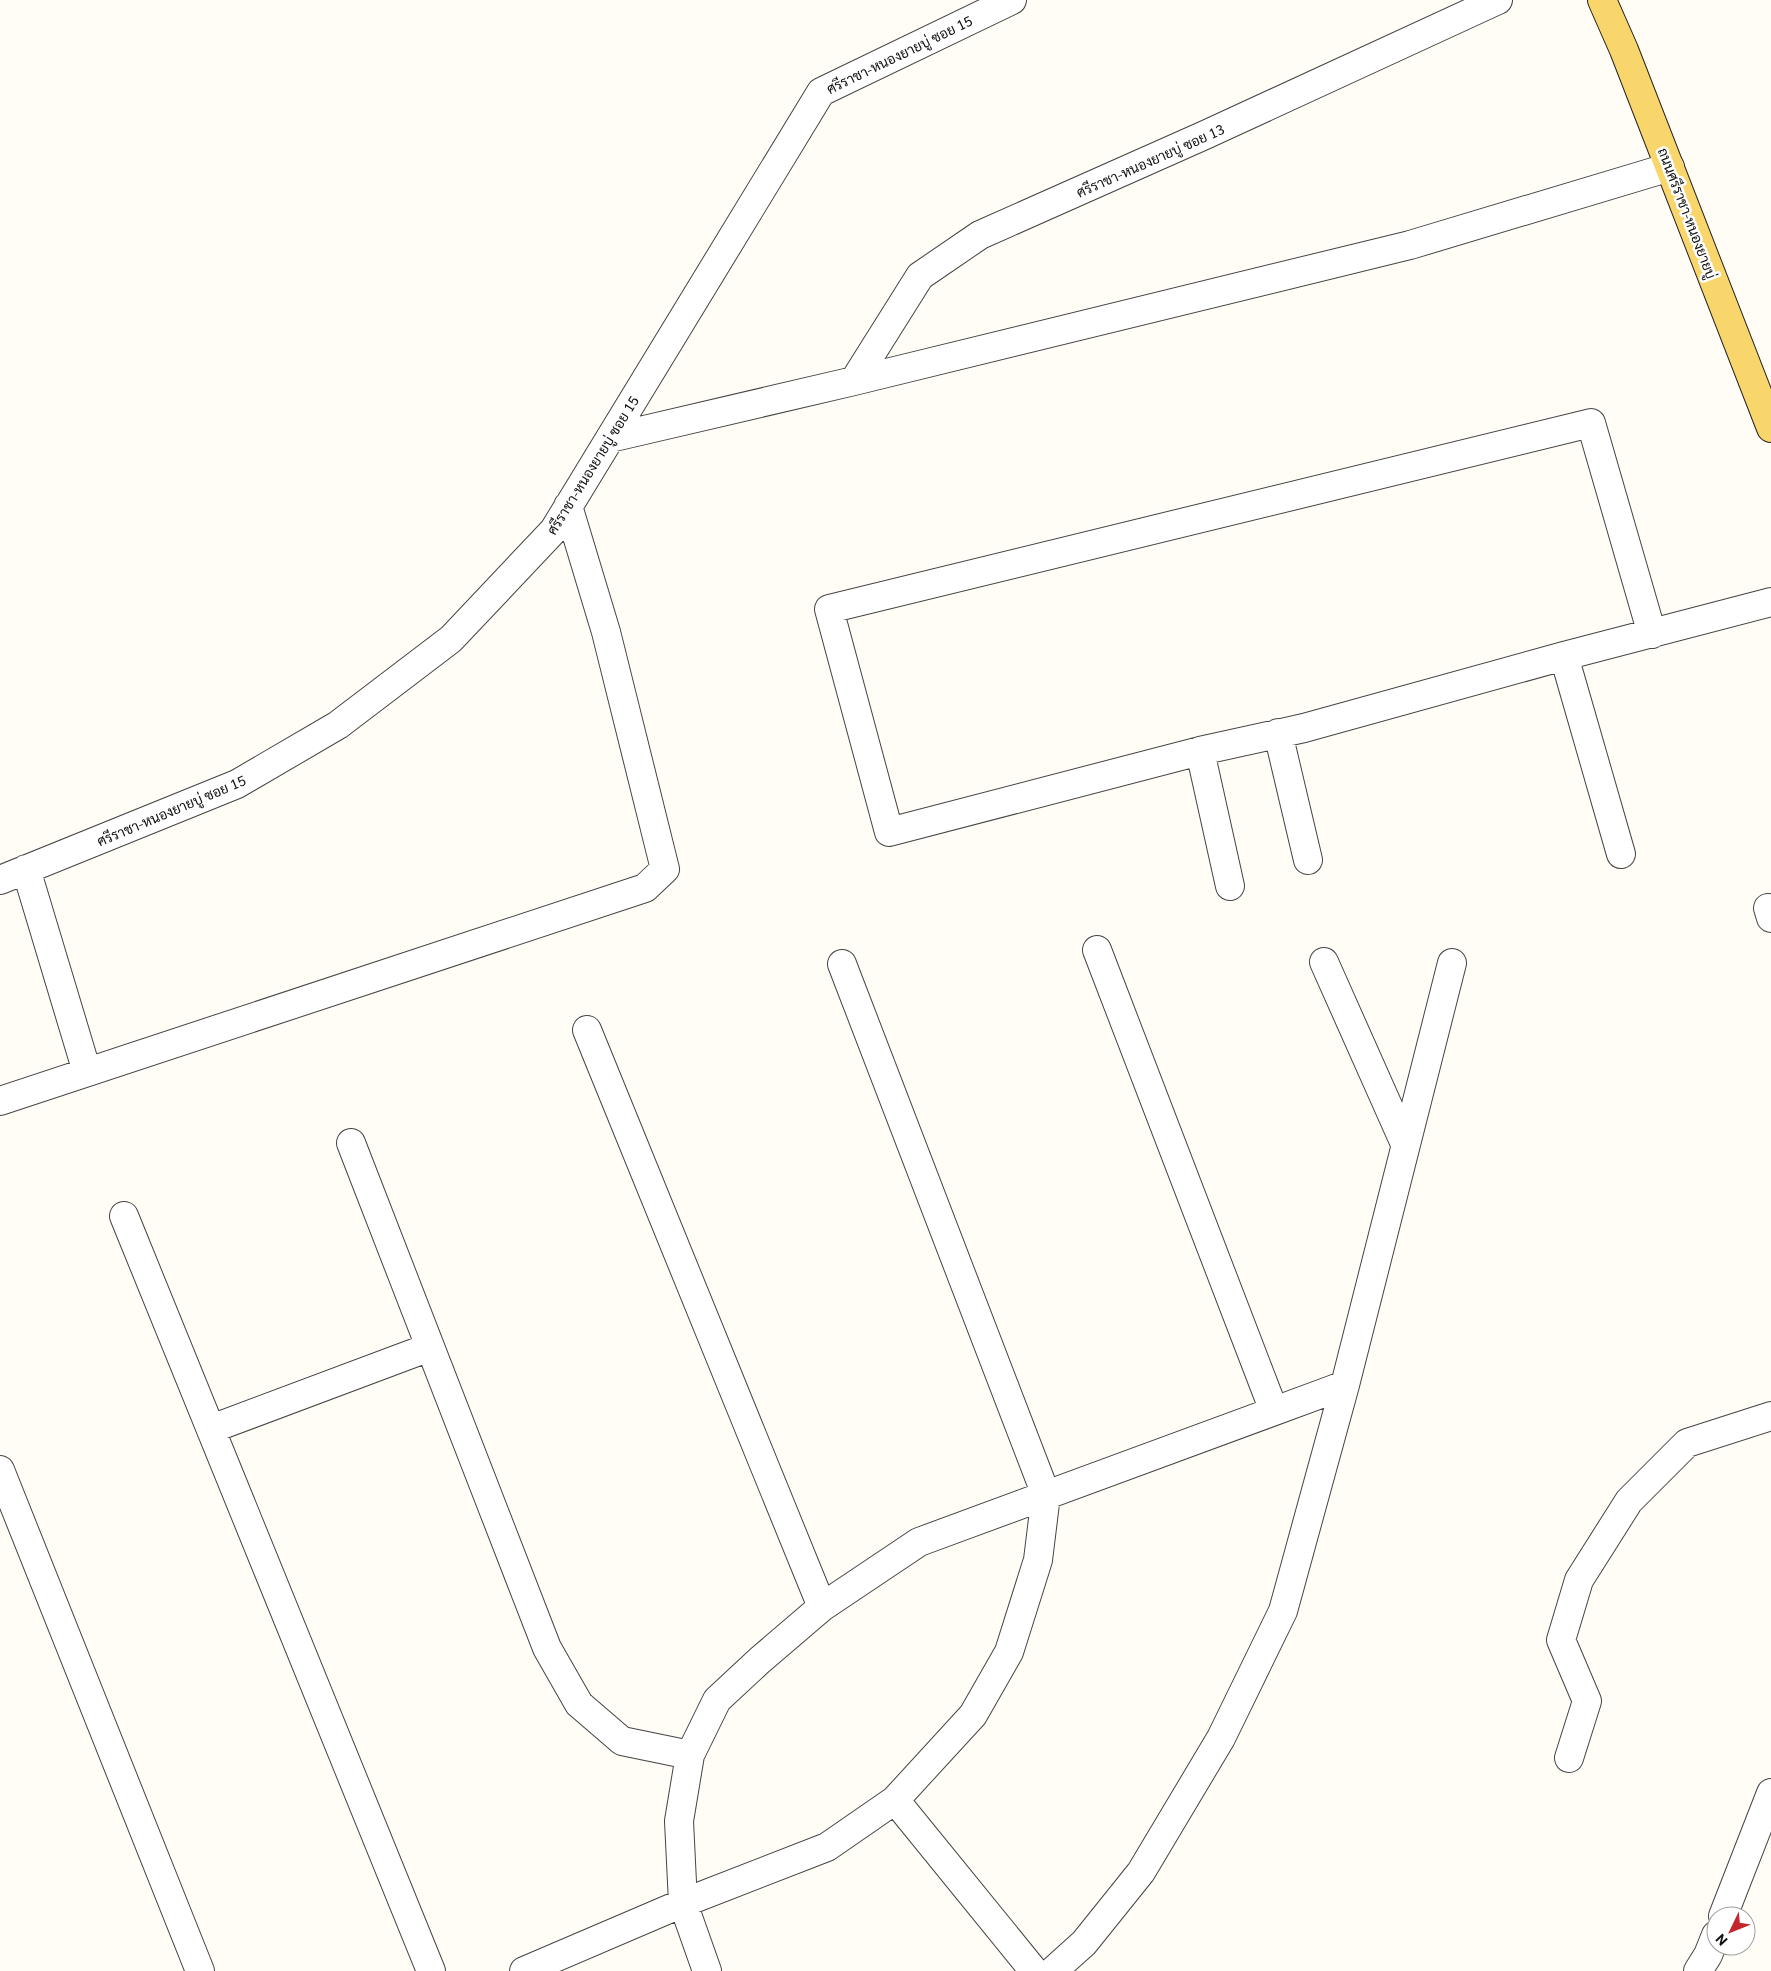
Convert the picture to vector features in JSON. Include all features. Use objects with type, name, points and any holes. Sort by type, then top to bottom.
[{"type":"main road","name":"ถนนศรีราชา-หนองยายบู่","points":[[1602,0],[1624,50],[1771,428]]},
{"type":"street","name":"ศรีราชา-หนองยายบู่ ซอย 15","points":[[0,880],[237,784],[338,725],[451,639],[554,530],[821,92],[1012,0]]},
{"type":"street","name":"ศรีราชา-หนองยายบู่ ซอย 13","points":[[854,381],[920,276],[980,235],[1205,135],[1498,0]]},
{"type":"street","points":[[610,438],[854,381],[1410,245],[1670,167]]},
{"type":"street","points":[[1652,634],[1591,423],[829,609],[889,832],[1200,751],[1304,728],[1564,656],[1652,634],[1771,602]]},
{"type":"street","points":[[0,1101],[645,888],[665,869],[606,632],[568,506]]},
{"type":"street","points":[[1564,656],[1621,854]]},
{"type":"street","points":[[1278,733],[1308,860]]},
{"type":"street","points":[[1200,751],[1230,886]]},
{"type":"street","points":[[26,869],[87,1072]]},
{"type":"street","points":[[1097,950],[1274,1411]]},
{"type":"street","points":[[1324,962],[1405,1144]]},
{"type":"street","points":[[1053,1971],[1084,1943],[1141,1872],[1221,1738],[1283,1611],[1346,1385],[1452,963]]},
{"type":"street","points":[[524,1971],[683,1903],[827,1847],[895,1800],[973,1715],[1009,1652],[1038,1560],[1046,1495],[842,964]]},
{"type":"street","points":[[587,1030],[822,1607]]},
{"type":"street","points":[[351,1143],[547,1648],[579,1704],[622,1741],[690,1754]]},
{"type":"street","points":[[124,1216],[432,1971]]},
{"type":"street","points":[[211,1429],[430,1347]]},
{"type":"street","points":[[707,1971],[683,1903],[680,1821],[690,1754],[717,1700],[822,1607],[919,1542],[1346,1385]]},
{"type":"street","points":[[1569,1758],[1586,1700],[1561,1640],[1579,1580],[1630,1501],[1687,1443],[1771,1416]]},
{"type":"street","points":[[0,1470],[200,1971]]},
{"type":"street","points":[[1727,1906],[1771,1793]]},
{"type":"street","points":[[895,1800],[1034,1971]]},
{"type":"street","points":[[1698,1971],[1707,1956]]}]
